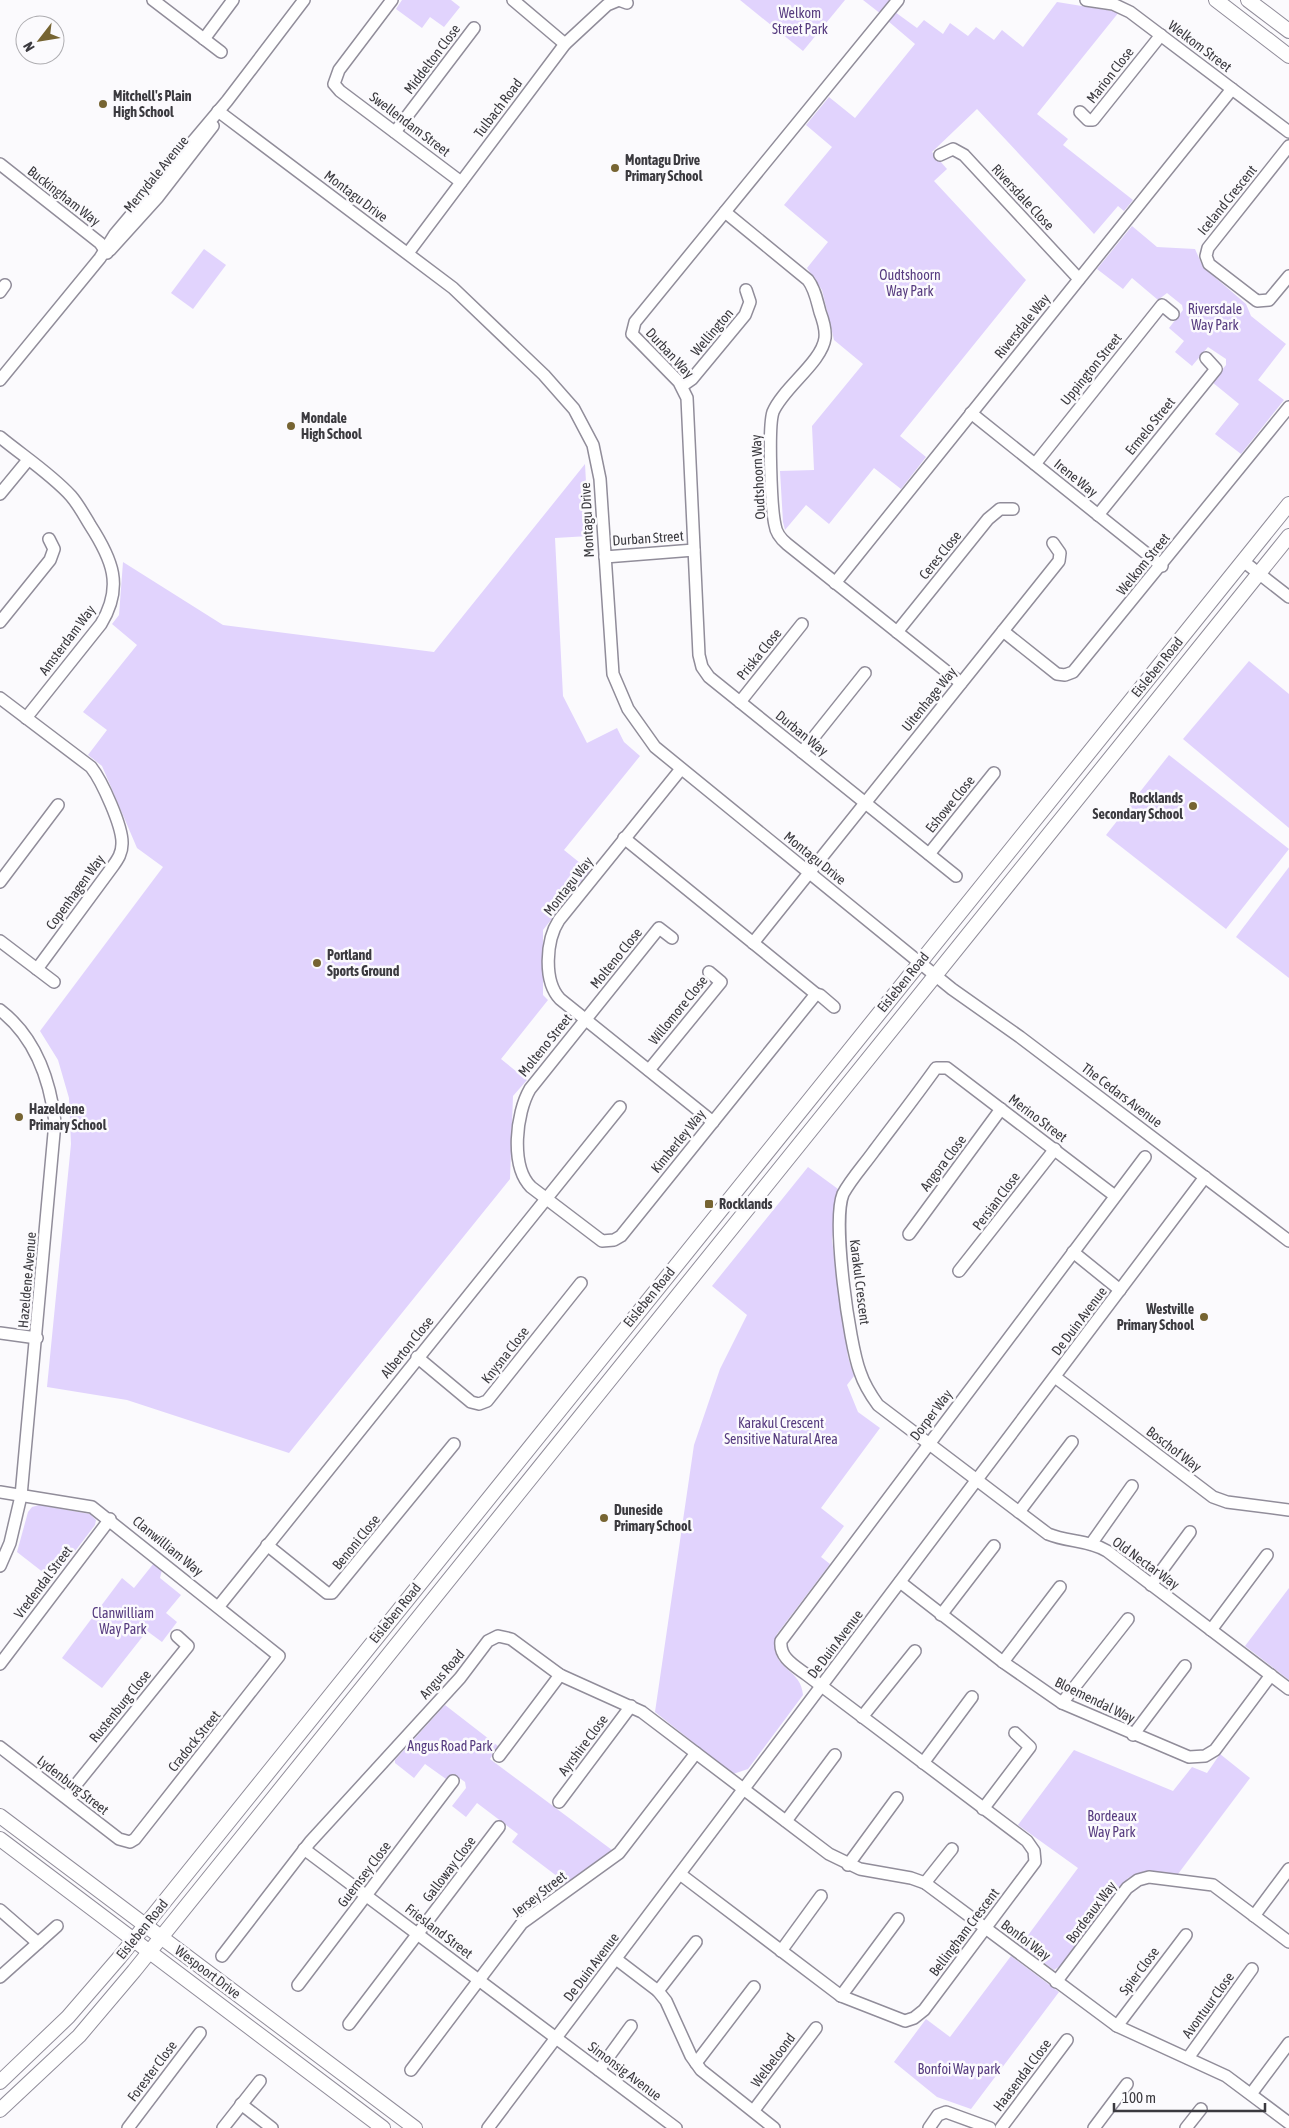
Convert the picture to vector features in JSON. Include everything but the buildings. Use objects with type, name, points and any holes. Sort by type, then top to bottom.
[{"type":"main road","points":[[1216,0],[1289,56]]},
{"type":"main road","points":[[1248,0],[1289,31]]},
{"type":"main road","name":"Eisleben Road","points":[[0,2082],[68,2017],[134,1940],[1289,504]]},
{"type":"main road","name":"Eisleben Road","points":[[0,2110],[79,2036],[150,1952],[1289,536]]},
{"type":"main road","name":"Wespoort Drive","points":[[0,1816],[415,2128]]},
{"type":"main road","name":"Wespoort Drive","points":[[0,1839],[383,2128]]},
{"type":"street","points":[[152,0],[221,52]]},
{"type":"street","points":[[204,39],[233,0]]},
{"type":"street","name":"Merrydale Avenue","points":[[0,380],[103,254],[122,240],[158,197],[209,132],[219,112],[304,0]]},
{"type":"street","name":"Swellendam Street","points":[[392,0],[339,70],[334,81],[340,91],[461,182]]},
{"type":"street","points":[[513,0],[565,44]]},
{"type":"street","name":"Tulbach Road","points":[[408,253],[565,44],[607,5],[619,0],[627,2]]},
{"type":"street","name":"Durban Way","points":[[866,803],[709,677],[700,661],[687,398],[682,386],[639,343],[632,334],[632,329],[635,322],[898,0]]},
{"type":"street","name":"Welkom Street","points":[[1086,0],[1120,6],[1289,132]]},
{"type":"street","name":"Middelton Close","points":[[395,132],[474,28]]},
{"type":"street","name":"Marion Close","points":[[1080,112],[1088,120],[1093,120],[1161,35]]},
{"type":"street","name":"Riversdale Way","points":[[835,583],[1232,89]]},
{"type":"street","name":"Montagu Drive","points":[[219,112],[453,288],[499,330],[564,395],[593,444],[598,464],[612,664],[619,689],[641,731],[660,752],[936,974]]},
{"type":"street","name":"Iceland Crescent","points":[[1289,146],[1208,248],[1206,256],[1211,266],[1257,301],[1269,300],[1289,276]]},
{"type":"street","name":"Riversdale Close","points":[[940,155],[953,149],[964,155],[1078,279]]},
{"type":"street","name":"Buckingham Way","points":[[0,164],[100,243],[103,254]]},
{"type":"street","name":"Oudtshoorn Way","points":[[725,212],[804,276],[813,288],[825,328],[825,338],[821,350],[779,402],[774,410],[770,427],[775,525],[778,534],[787,544],[961,683]]},
{"type":"street","name":"Wellington","points":[[682,386],[692,379],[745,315],[750,302],[746,290]]},
{"type":"street","name":"Uppington Street","points":[[1035,464],[1162,305],[1173,314]]},
{"type":"street","name":"Ermelo Street","points":[[1098,515],[1216,369],[1206,358]]},
{"type":"street","name":"Welkom Street","points":[[1003,631],[1057,674],[1069,674],[1078,668],[1289,407]]},
{"type":"street","name":"Irene Way","points":[[971,413],[1162,566]]},
{"type":"street","name":"Amsterdam Way","points":[[0,437],[57,483],[77,504],[104,546],[113,577],[111,603],[101,624],[26,718]]},
{"type":"street","points":[[0,494],[28,460]]},
{"type":"street","name":"Ceres Close","points":[[897,632],[988,519],[1000,510],[1013,509]]},
{"type":"street","points":[[0,622],[50,560],[54,549],[49,539]]},
{"type":"street","name":"Uitenhage Way","points":[[753,943],[1060,561],[1060,553],[1053,543]]},
{"type":"street","name":"Durban Street","points":[[605,557],[694,550]]},
{"type":"street","points":[[1243,561],[1289,597]]},
{"type":"street","name":"Priska Close","points":[[740,702],[802,624]]},
{"type":"street","points":[[802,752],[865,673]]},
{"type":"street","name":"Copenhagen Way","points":[[0,698],[86,762],[95,772],[118,824],[122,842],[119,858],[36,969]]},
{"type":"street","name":"Montagu Way","points":[[681,769],[559,920],[552,936],[552,986],[560,999],[713,1122]]},
{"type":"street","name":"Eshowe Close","points":[[929,854],[994,773]]},
{"type":"street","name":"Eshowe Close","points":[[866,803],[956,876]]},
{"type":"street","points":[[0,882],[58,805]]},
{"type":"street","points":[[624,838],[816,994],[834,1006]]},
{"type":"street","name":"Molteno Close","points":[[586,1019],[659,928],[672,938]]},
{"type":"street","points":[[0,941],[54,982]]},
{"type":"street","name":"Willomore Close","points":[[649,1070],[721,982],[708,972]]},
{"type":"street","name":"The Cedars Avenue","points":[[936,974],[952,989],[1289,1240]]},
{"type":"street","name":"Kimberley Way","points":[[545,1198],[597,1239],[608,1242],[616,1239],[816,994]]},
{"type":"street","name":"Hazeldene Avenue","points":[[0,1010],[19,1030],[34,1050],[49,1084],[55,1122],[21,1496],[10,1543],[0,1566]]},
{"type":"street","name":"Molteno Street","points":[[545,1198],[527,1182],[519,1170],[521,1110],[530,1088],[586,1019]]},
{"type":"street","name":"Merino Street","points":[[942,1067],[947,1068],[1116,1196]]},
{"type":"street","name":"Karakul Crescent","points":[[942,1067],[936,1068],[852,1180],[843,1195],[838,1231],[854,1351],[859,1371],[869,1393],[878,1405],[977,1480]]},
{"type":"street","name":"Alberton Close","points":[[219,1606],[545,1198],[620,1108]]},
{"type":"street","name":"Angora Close","points":[[909,1234],[1001,1109]]},
{"type":"street","name":"Persian Close","points":[[959,1271],[1055,1149]]},
{"type":"street","name":"Dorper Way","points":[[822,1686],[784,1656],[781,1641],[1145,1157]]},
{"type":"street","name":"De Duin Avenue","points":[[488,2128],[1205,1177]]},
{"type":"street","points":[[1073,1252],[1120,1290]]},
{"type":"street","name":"Knysna Close","points":[[417,1357],[471,1402],[479,1404],[487,1401],[582,1283]]},
{"type":"street","points":[[0,1333],[36,1338]]},
{"type":"street","name":"Boschof Way","points":[[1055,1377],[1213,1497],[1227,1502],[1289,1510]]},
{"type":"street","points":[[1019,1512],[1072,1442]]},
{"type":"street","name":"Benoni Close","points":[[266,1545],[327,1593],[332,1593],[454,1444]]},
{"type":"street","name":"Old Nectar Way","points":[[977,1480],[1048,1534],[1091,1544],[1107,1551],[1289,1688]]},
{"type":"street","points":[[1091,1544],[1132,1486]]},
{"type":"street","name":"Clanwilliam Way","points":[[0,1492],[92,1506],[279,1656]]},
{"type":"street","name":"Vredendal Street","points":[[0,1664],[110,1519]]},
{"type":"street","points":[[1151,1585],[1190,1532]]},
{"type":"street","points":[[941,1615],[994,1546]]},
{"type":"street","points":[[1211,1630],[1267,1555]]},
{"type":"street","name":"Bloemendal Way","points":[[900,1582],[1003,1662],[1062,1703],[1133,1735],[1189,1757],[1205,1756],[1214,1750],[1271,1675]]},
{"type":"street","points":[[1003,1662],[1060,1587]]},
{"type":"street","points":[[1062,1703],[1128,1619]]},
{"type":"street","name":"Rustenburg Close","points":[[66,1797],[188,1646],[176,1636]]},
{"type":"street","name":"Angus Road","points":[[222,1956],[304,1849],[460,1678],[488,1641],[498,1636],[512,1639],[560,1675],[631,1706],[744,1790]]},
{"type":"street","points":[[862,1717],[914,1651]]},
{"type":"street","name":"Cradock Street","points":[[130,1842],[135,1839],[279,1656]]},
{"type":"street","points":[[1133,1735],[1185,1666]]},
{"type":"street","points":[[499,1756],[560,1675]]},
{"type":"street","name":"Bellingham Crescent","points":[[680,1874],[841,1996],[905,2021],[914,2018],[924,2010],[1035,1862],[1035,1856],[1027,1842],[822,1686]]},
{"type":"street","points":[[923,1763],[972,1697]]},
{"type":"street","name":"Ayrshire Close","points":[[559,1802],[631,1706]]},
{"type":"street","points":[[982,1809],[1030,1746],[1014,1733]]},
{"type":"street","name":"Lydenburg Street","points":[[0,1748],[119,1839],[130,1842]]},
{"type":"street","name":"Jersey Street","points":[[411,2070],[527,1918],[620,1853],[696,1753]]},
{"type":"street","points":[[786,1821],[835,1755]]},
{"type":"street","name":"Guernsey Close","points":[[298,1985],[453,1781]]},
{"type":"street","name":"Bonfoi Way","points":[[744,1790],[848,1865],[925,1883],[1117,2026],[1226,2076],[1289,2123]]},
{"type":"street","points":[[848,1865],[897,1798]]},
{"type":"street","name":"Galloway Close","points":[[349,2024],[499,1827]]},
{"type":"street","name":"Friesland Street","points":[[304,1849],[556,2038]]},
{"type":"street","points":[[925,1883],[952,1849]]},
{"type":"street","points":[[1254,1916],[1289,1869]]},
{"type":"street","name":"Bordeaux Way","points":[[1056,1982],[1127,1888],[1138,1880],[1148,1877],[1213,1885],[1289,1942]]},
{"type":"street","points":[[781,1951],[821,1896]]},
{"type":"street","points":[[0,1910],[38,1943]]},
{"type":"street","points":[[841,1996],[898,1919]]},
{"type":"street","points":[[0,1977],[57,1926]]},
{"type":"street","name":"Spier Close","points":[[1117,2026],[1186,1935]]},
{"type":"street","points":[[658,1991],[696,1942]]},
{"type":"street","points":[[616,1959],[658,1991],[666,2001],[696,2063],[712,2079],[754,2110],[774,2128]]},
{"type":"street","name":"Avontuur Close","points":[[1188,2058],[1252,1970]]},
{"type":"street","points":[[696,2063],[754,1987]]},
{"type":"street","points":[[599,2070],[631,2026]]},
{"type":"street","name":"Welbeloond","points":[[754,2110],[816,2028]]},
{"type":"street","name":"Forester Close","points":[[128,2128],[200,2033]]},
{"type":"street","name":"Simonsig Avenue","points":[[556,2038],[676,2128]]},
{"type":"street","name":"Haasendal Close","points":[[1001,2128],[1067,2040]]},
{"type":"street","points":[[1251,2094],[1289,2042]]},
{"type":"street","points":[[223,2128],[260,2081]]},
{"type":"street","points":[[1094,2128],[1126,2084]]},
{"type":"street","points":[[241,2104],[272,2128]]},
{"type":"street","points":[[1186,2128],[1201,2109]]},
{"type":"street","points":[[929,2128],[938,2115],[946,2112],[990,2128]]},
{"type":"green space","points":[[402,0],[451,0],[460,7],[444,27],[430,17],[422,28],[396,9]]},
{"type":"green space","name":"Welkom Street Park","points":[[740,0],[845,0],[803,51]]},
{"type":"green space","name":"Welkom Street Park","points":[[863,0],[892,0],[881,14]]},
{"type":"green space","name":"Oudtshoorn Way Park","points":[[1057,2],[1119,12],[1037,114],[1068,139],[1063,145],[1133,200],[1124,211],[1118,206],[1094,234],[977,109],[932,152],[947,169],[934,181],[1026,280],[900,436],[926,457],[901,489],[874,468],[829,524],[806,505],[785,530],[780,471],[814,470],[812,426],[863,364],[834,340],[822,290],[807,268],[828,242],[784,205],[832,147],[806,125],[829,97],[855,118],[915,44],[888,21],[895,12],[917,28],[924,20],[943,34],[950,23],[968,36],[976,27],[994,40],[1002,30],[1023,47]]},
{"type":"green space","name":"Riversdale Way Park","points":[[1132,226],[1157,247],[1195,249],[1203,267],[1246,304],[1251,316],[1286,344],[1258,380],[1284,400],[1241,454],[1215,434],[1239,404],[1212,382],[1226,365],[1226,359],[1208,347],[1192,366],[1175,352],[1184,341],[1169,328],[1183,310],[1182,305],[1167,293],[1158,300],[1132,278],[1123,289],[1097,269]]},
{"type":"green space","points":[[204,249],[226,265],[193,309],[171,293]]},
{"type":"green space","name":"Portland Sports Ground","points":[[585,464],[589,536],[555,538],[563,696],[587,743],[617,728],[624,742],[640,756],[564,850],[590,871],[543,930],[543,995],[548,1000],[501,1059],[527,1080],[513,1096],[510,1179],[289,1453],[127,1400],[47,1387],[71,1144],[69,1098],[58,1060],[40,1031],[163,867],[137,848],[102,766],[88,755],[107,730],[83,712],[137,645],[112,624],[119,615],[123,562],[223,625],[434,652]]},
{"type":"green space","points":[[1249,661],[1289,694],[1289,828],[1183,739]]},
{"type":"green space","points":[[1169,755],[1289,849],[1226,929],[1106,835]]},
{"type":"green space","points":[[1289,867],[1289,978],[1236,937]]},
{"type":"green space","name":"Karakul Crescent Sensitive Natural Area","points":[[808,1167],[838,1189],[832,1240],[848,1357],[854,1376],[847,1385],[858,1412],[880,1428],[821,1508],[844,1526],[821,1557],[830,1564],[777,1634],[776,1655],[797,1678],[803,1695],[748,1769],[733,1774],[655,1712],[694,1445],[720,1369],[747,1315],[712,1286]]},
{"type":"green space","points":[[39,1505],[90,1514],[96,1520],[95,1525],[53,1580],[17,1552],[28,1512],[32,1507]]},
{"type":"green space","name":"Clanwilliam Way Park","points":[[154,1563],[162,1570],[160,1578],[181,1595],[166,1613],[177,1622],[162,1642],[147,1631],[102,1688],[62,1658],[122,1578],[134,1588]]},
{"type":"green space","points":[[1289,1588],[1289,1680],[1245,1646]]},
{"type":"green space","name":"Angus Road Park","points":[[445,1705],[498,1746],[490,1759],[612,1850],[566,1883],[512,1842],[518,1834],[477,1803],[466,1817],[452,1806],[466,1788],[465,1782],[454,1774],[446,1779],[425,1764],[414,1778],[395,1763],[395,1760]]},
{"type":"green space","name":"Bordeaux Way Park","points":[[1074,1750],[1173,1791],[1192,1767],[1207,1773],[1220,1754],[1250,1778],[1178,1874],[1145,1871],[1128,1878],[1060,1966],[1054,1970],[1020,1946],[1078,1868],[1018,1825]]},
{"type":"green space","name":"Bonfoi Way park","points":[[1011,1956],[1059,1992],[971,2109],[937,2097],[894,2062],[926,2019],[950,2037]]},
{"type":"place","name":"Mitchell's Plain High School","points":[[103,104]]},
{"type":"place","name":"Montagu Drive Primary School","points":[[615,168]]},
{"type":"place","name":"Mondale High School","points":[[291,426]]},
{"type":"place","name":"Rocklands Secondary School","points":[[1193,806]]},
{"type":"place","name":"Portland Sports Ground","points":[[317,963]]},
{"type":"place","name":"Hazeldene Primary School","points":[[19,1117]]},
{"type":"place","name":"Rocklands","points":[[709,1204]]},
{"type":"place","name":"Westville Primary School","points":[[1204,1317]]},
{"type":"place","name":"Duneside Primary School","points":[[604,1518]]}]
